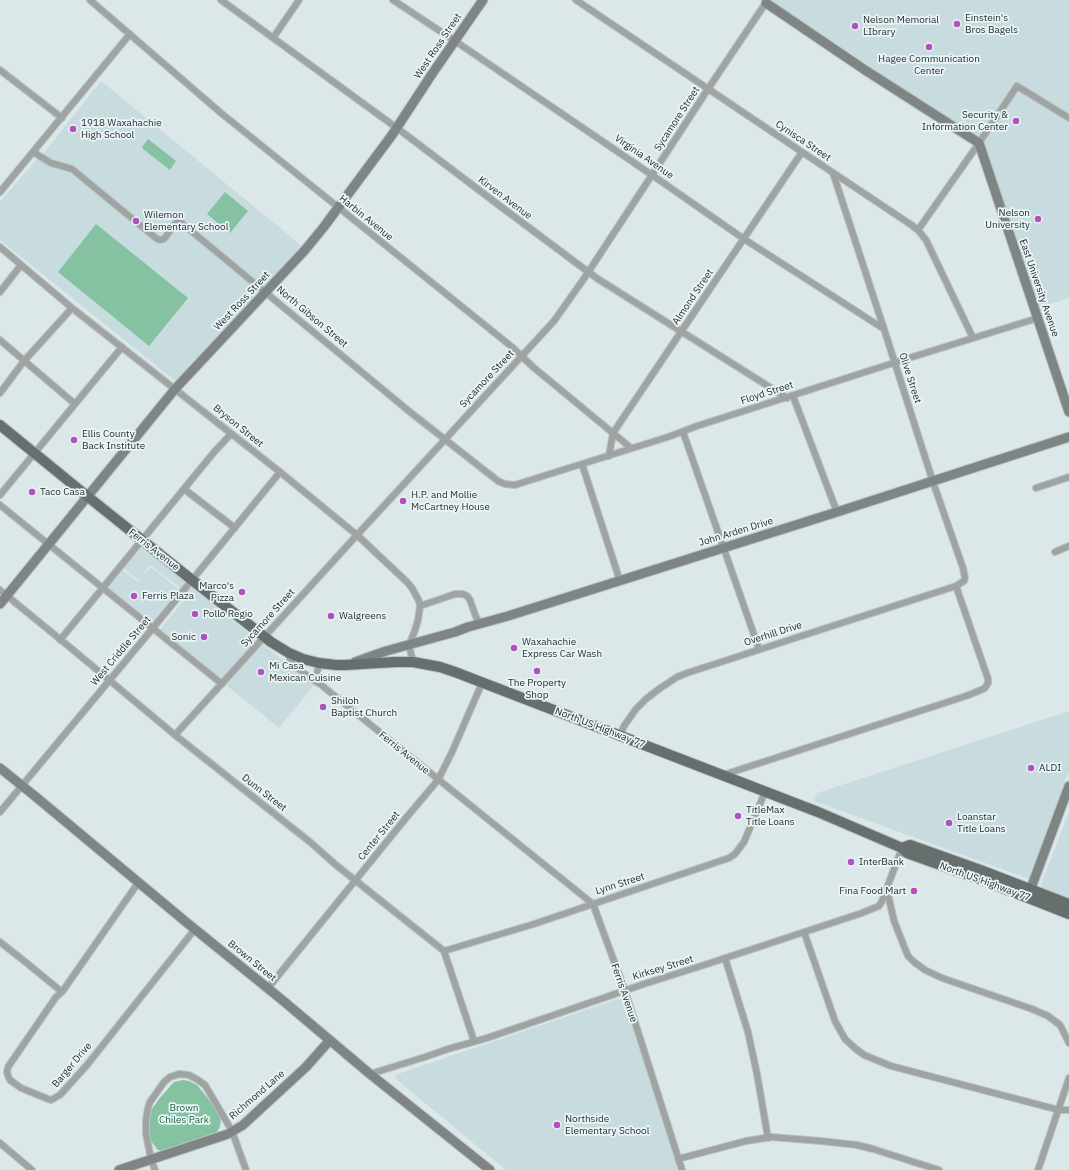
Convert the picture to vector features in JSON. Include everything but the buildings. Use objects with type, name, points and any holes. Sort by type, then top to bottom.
[{"type":"main road","name":"Ferris Avenue","points":[[0,425],[192,580],[264,637],[288,653]]},
{"type":"main road","name":"North US Highway 77","points":[[288,653],[319,663],[346,666],[413,662],[440,667],[818,812],[902,848],[910,844],[983,871],[1069,914]]},
{"type":"main road","name":"North US Highway 77","points":[[1029,894],[1069,904]]},
{"type":"street","name":"Harbin Avenue","points":[[90,0],[221,113],[337,208],[512,347],[521,357],[631,448]]},
{"type":"street","name":"Kirven Avenue","points":[[221,0],[397,128],[588,271],[682,331],[790,396]]},
{"type":"street","points":[[273,38],[299,0]]},
{"type":"street","name":"Virginia Avenue","points":[[393,0],[744,239],[884,329]]},
{"type":"street","name":"West Ross Street","points":[[0,604],[3,593],[48,544],[175,390],[305,250],[397,128],[483,0]]},
{"type":"street","name":"Cynisca Street","points":[[576,0],[918,230],[926,240],[973,338]]},
{"type":"street","points":[[765,1],[865,70],[979,143]]},
{"type":"street","name":"Sycamore Street","points":[[175,735],[554,321],[652,176],[765,1]]},
{"type":"street","points":[[0,192],[130,34]]},
{"type":"street","points":[[0,70],[62,118]]},
{"type":"street","points":[[918,230],[1017,86],[1069,118]]},
{"type":"street","name":"East University Avenue","points":[[979,143],[1069,412]]},
{"type":"street","name":"North Gibson Street","points":[[33,152],[52,163],[72,169],[157,239],[164,239],[178,220],[445,439],[503,484]]},
{"type":"street","name":"Almond Street","points":[[609,456],[613,433],[802,152]]},
{"type":"street","name":"Olive Street","points":[[833,173],[933,482],[963,568],[965,578],[964,581],[956,586]]},
{"type":"street","name":"Bryson Street","points":[[0,247],[72,308],[122,346],[357,535],[412,588],[420,606]]},
{"type":"street","points":[[0,292],[21,265]]},
{"type":"street","points":[[0,393],[24,362],[72,308]]},
{"type":"street","name":"Floyd Street","points":[[503,484],[515,485],[609,456],[790,396],[1038,318]]},
{"type":"street","points":[[0,340],[75,404]]},
{"type":"street","points":[[0,495],[122,346]]},
{"type":"street","points":[[790,396],[837,512]]},
{"type":"street","points":[[683,432],[759,649]]},
{"type":"street","points":[[60,640],[102,587],[215,451],[231,434]]},
{"type":"street","name":"John Arden Drive","points":[[409,645],[620,581],[723,547],[933,482],[1069,437]]},
{"type":"street","points":[[582,464],[620,581]]},
{"type":"street","name":"West Criddle Street","points":[[0,812],[110,681],[280,472]]},
{"type":"street","points":[[1036,488],[1069,477]]},
{"type":"street","points":[[184,489],[235,528]]},
{"type":"street","points":[[0,505],[222,684]]},
{"type":"street","points":[[1054,552],[1069,546]]},
{"type":"street","points":[[721,775],[966,696],[985,688],[988,683],[988,679],[956,586]]},
{"type":"street","name":"Overhill Drive","points":[[620,736],[624,726],[636,709],[659,688],[677,677],[956,586]]},
{"type":"street","name":"Dunn Street","points":[[3,593],[175,735],[304,837],[356,881],[444,951]]},
{"type":"street","points":[[413,662],[409,645],[418,620],[420,606],[455,594],[463,594],[470,600],[480,624]]},
{"type":"street","points":[[346,666],[409,645]]},
{"type":"street","name":"Ferris Avenue","points":[[288,653],[292,663],[310,678],[320,684],[593,904],[625,990],[682,1170]]},
{"type":"street","points":[[319,663],[317,674],[320,684]]},
{"type":"street","name":"Center Street","points":[[268,988],[438,780],[482,683]]},
{"type":"street","name":"Brown Street","points":[[0,768],[194,929],[281,998],[485,1169]]},
{"type":"street","points":[[1029,894],[1069,786]]},
{"type":"street","name":"Lynn Street","points":[[444,951],[528,926],[730,858],[744,842],[765,792]]},
{"type":"street","name":"Kirksey Street","points":[[370,1074],[528,1024],[625,990],[875,908],[879,906],[887,890],[902,848]]},
{"type":"street","name":"Barger Drive","points":[[138,883],[8,1067],[7,1072],[10,1080],[21,1088],[51,1100],[60,1095],[66,1090],[194,929]]},
{"type":"street","points":[[887,890],[894,921],[908,956],[914,962],[925,970],[942,978],[1048,1016],[1060,1025],[1069,1043]]},
{"type":"street","points":[[804,932],[835,1021],[845,1039],[864,1055],[891,1066],[1059,1110],[1069,1110]]},
{"type":"street","points":[[0,942],[62,992]]},
{"type":"street","points":[[444,951],[474,1041]]},
{"type":"street","points":[[725,958],[748,1032],[768,1138]]},
{"type":"street","name":"Richmond Lane","points":[[118,1170],[217,1138],[242,1125],[306,1067],[330,1040]]},
{"type":"street","points":[[155,1170],[151,1159],[146,1134],[148,1108],[156,1092],[164,1082],[170,1077],[179,1074],[189,1075],[205,1085],[232,1131],[246,1170]]},
{"type":"street","points":[[1038,1170],[1069,1078]]},
{"type":"street","points":[[678,1159],[746,1141],[768,1138],[857,1145],[939,1170]]},
{"type":"street","points":[[0,1143],[32,1170]]},
{"type":"shaded area","name":"Nelson University","points":[[1069,0],[1069,298],[1038,308],[980,140],[772,1]]},
{"type":"shaded area","name":"Wilemon Elementary School","points":[[101,81],[302,246],[181,379],[176,381],[0,240],[0,202],[36,160],[43,154]]},
{"type":"shaded area","points":[[141,547],[314,685],[279,728],[159,631],[189,594],[150,565],[140,579],[151,567],[181,591],[153,624],[107,588],[122,570],[138,582],[140,581],[123,568]]},
{"type":"shaded area","points":[[1069,711],[1069,771],[1029,879],[814,801],[817,793]]},
{"type":"shaded area","points":[[1069,812],[1069,898],[1043,889],[1041,884]]},
{"type":"shaded area","name":"Northside Elementary School","points":[[618,999],[623,1000],[625,1003],[678,1170],[506,1170],[396,1079],[395,1075]]},
{"type":"green space","points":[[148,139],[176,161],[170,170],[143,149],[142,147]]},
{"type":"green space","points":[[225,192],[248,211],[230,233],[207,214]]},
{"type":"green space","points":[[96,224],[188,298],[149,346],[58,272]]},
{"type":"green space","name":"Brown Chiles Park","points":[[183,1080],[197,1085],[210,1101],[221,1117],[220,1127],[216,1133],[165,1151],[158,1150],[150,1140],[147,1130],[148,1115],[159,1099],[174,1082]]},
{"type":"place","name":"Einstein's Bros Bagels","points":[[957,24]]},
{"type":"place","name":"Nelson Memorial LIbrary","points":[[855,26]]},
{"type":"place","name":"Hagee Communication Center","points":[[929,47]]},
{"type":"place","name":"Security & Information Center","points":[[1016,121]]},
{"type":"place","name":"1918 Waxahachie High School","points":[[73,129]]},
{"type":"place","name":"Nelson University","points":[[1038,219]]},
{"type":"place","name":"Wilemon Elementary School","points":[[136,221]]},
{"type":"place","name":"Ellis County Back Institute","points":[[74,440]]},
{"type":"place","name":"Taco Casa","points":[[32,492]]},
{"type":"place","name":"H.P. and Mollie McCartney House","points":[[403,501]]},
{"type":"place","name":"Marco's Pizza","points":[[242,592]]},
{"type":"place","name":"Ferris Plaza","points":[[134,596]]},
{"type":"place","name":"Pollo Regio","points":[[195,614]]},
{"type":"place","name":"Walgreens","points":[[331,616]]},
{"type":"place","name":"Sonic","points":[[204,637]]},
{"type":"place","name":"Waxahachie Express Car Wash","points":[[514,648]]},
{"type":"place","name":"The Property Shop","points":[[537,671]]},
{"type":"place","name":"Mi Casa Mexican Cuisine","points":[[261,672]]},
{"type":"place","name":"Shiloh Baptist Church","points":[[323,707]]},
{"type":"place","name":"ALDI","points":[[1031,768]]},
{"type":"place","name":"TitleMax Title Loans","points":[[738,816]]},
{"type":"place","name":"Loanstar Title Loans","points":[[949,823]]},
{"type":"place","name":"InterBank","points":[[851,862]]},
{"type":"place","name":"Fina Food Mart","points":[[914,891]]},
{"type":"place","name":"Northside Elementary School","points":[[557,1125]]}]
